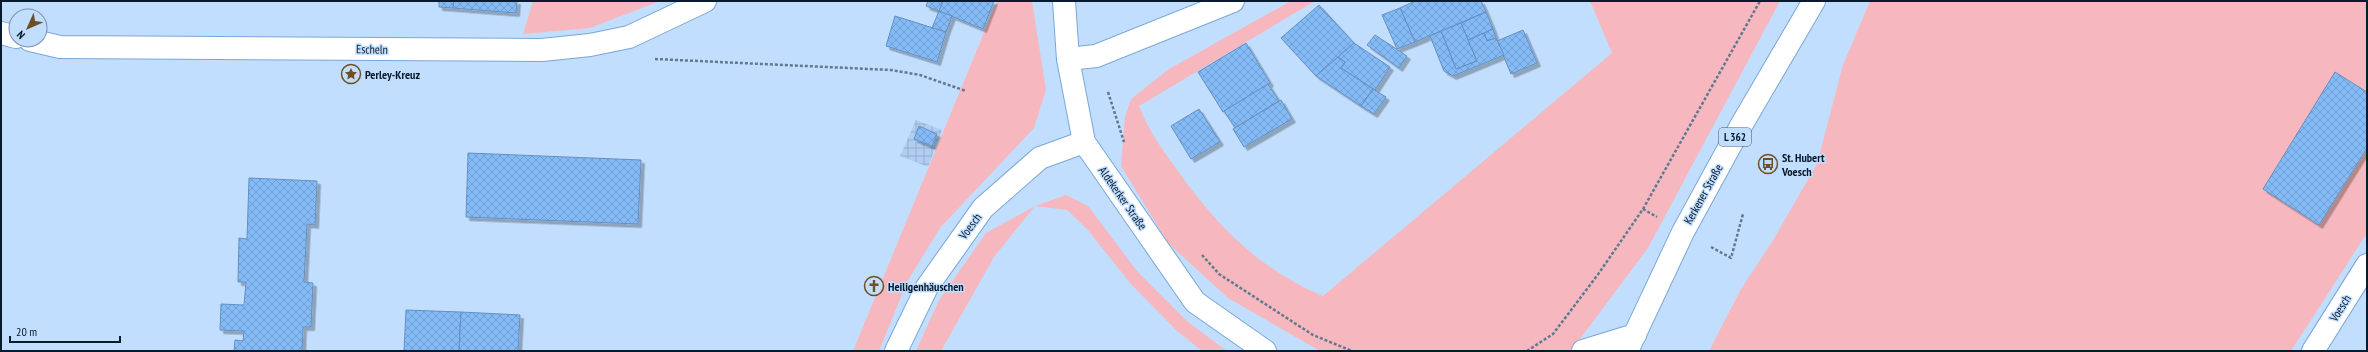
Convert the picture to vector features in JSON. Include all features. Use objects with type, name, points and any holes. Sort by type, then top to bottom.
[{"type":"street","name":"Escheln","points":[[48,44],[60,47],[542,50],[590,45],[629,37],[705,1]]},
{"type":"street","name":"Aldekerker Straße","points":[[1064,1],[1068,59],[1084,142],[1196,302],[1265,351]]},
{"type":"street","points":[[1068,59],[1096,56],[1233,1]]},
{"type":"street","name":"Kerkener Straße","points":[[1631,343],[1683,232],[1742,124],[1814,1]]},
{"type":"street","name":"Voesch","points":[[896,351],[927,287],[984,208],[1040,158],[1084,142]]},
{"type":"street","name":"Voesch","points":[[2313,351],[2367,266]]},
{"type":"street","points":[[1583,351],[1631,343]]},
{"type":"path","points":[[1527,351],[1553,334],[1599,273],[1643,209],[1760,1]]},
{"type":"path","points":[[629,37],[646,59],[891,70],[920,75],[966,91]]},
{"type":"path","points":[[1096,56],[1124,145]]},
{"type":"path","points":[[1198,250],[1225,278],[1313,335],[1352,351]]},
{"type":"shaded area","points":[[533,1],[660,1],[590,28],[523,34]]},
{"type":"shaded area","points":[[997,1],[1032,1],[1046,90],[1034,128],[940,228],[907,282],[879,351],[853,351]]},
{"type":"shaded area","points":[[1291,1],[1315,1],[1139,106],[1156,140],[1193,191],[1224,228],[1260,260],[1280,274],[1323,296],[1612,53],[1590,1],[1780,1],[1648,248],[1571,351],[1320,351],[1228,298],[1168,243],[1121,166],[1125,117],[1131,99],[1169,69]]},
{"type":"shaded area","points":[[1870,1],[2367,1],[2367,233],[2291,351],[1709,351],[1741,289],[1772,242],[1817,164],[1843,65]]},
{"type":"shaded area","points":[[916,120],[942,130],[928,167],[900,156]]},
{"type":"shaded area","points":[[1066,195],[1088,206],[1137,271],[1188,322],[1227,351],[1202,351],[1176,330],[1130,283],[1087,229],[1067,210],[1035,206]]},
{"type":"shaded area","points":[[1035,206],[994,257],[941,351],[916,351],[939,300],[986,233]]},
{"type":"building","points":[[439,1],[454,1],[453,8],[439,7]]},
{"type":"building","points":[[454,1],[517,1],[516,13],[453,8]]},
{"type":"building","points":[[928,1],[943,1],[939,11],[926,6]]},
{"type":"building","points":[[943,1],[994,1],[983,29],[939,11]]},
{"type":"building","points":[[1415,1],[1481,1],[1486,12],[1415,42],[1400,8]]},
{"type":"building","points":[[1319,5],[1354,43],[1316,76],[1281,38]]},
{"type":"building","points":[[1400,8],[1415,42],[1397,49],[1382,15]]},
{"type":"building","points":[[939,11],[952,16],[946,32],[932,28]]},
{"type":"building","points":[[1486,12],[1493,29],[1468,40],[1461,23]]},
{"type":"building","points":[[895,16],[946,32],[937,62],[886,46]]},
{"type":"building","points":[[1461,23],[1477,61],[1456,69],[1441,31]]},
{"type":"building","points":[[1493,29],[1496,38],[1487,41],[1484,33]]},
{"type":"building","points":[[1523,30],[1537,63],[1511,74],[1497,41]]},
{"type":"building","points":[[1441,31],[1456,69],[1477,61],[1468,40],[1484,33],[1487,41],[1496,38],[1504,55],[1453,76],[1444,71],[1430,36]]},
{"type":"building","points":[[1375,35],[1407,56],[1399,68],[1367,45]]},
{"type":"building","points":[[1246,43],[1270,83],[1223,112],[1198,72]]},
{"type":"building","points":[[1354,43],[1390,67],[1375,90],[1341,68],[1345,62],[1338,57]]},
{"type":"building","points":[[1338,57],[1345,62],[1341,68],[1373,89],[1361,106],[1316,76]]},
{"type":"building","points":[[2335,72],[2367,92],[2367,148],[2319,225],[2263,189]]},
{"type":"building","points":[[1268,84],[1279,101],[1235,128],[1224,111]]},
{"type":"building","points":[[1373,89],[1386,97],[1374,114],[1361,106]]},
{"type":"building","points":[[1281,100],[1292,119],[1244,147],[1233,129]]},
{"type":"building","points":[[1199,109],[1220,142],[1191,159],[1171,126]]},
{"type":"building","points":[[919,126],[937,134],[932,146],[914,139]]},
{"type":"building","points":[[468,153],[641,160],[638,224],[466,217]]},
{"type":"building","points":[[249,178],[317,181],[315,225],[307,224],[304,282],[313,283],[311,327],[303,327],[302,351],[234,351],[235,340],[243,341],[244,331],[220,330],[221,304],[244,305],[246,282],[238,282],[239,238],[247,239]]},
{"type":"building","points":[[406,310],[461,312],[459,351],[404,351]]},
{"type":"building","points":[[461,312],[520,315],[518,351],[459,351]]},
{"type":"place","name":"Perley-Kreuz","points":[[351,74]]},
{"type":"place","name":"St. Hubert Voesch","points":[[1768,164]]},
{"type":"place","name":"Heiligenhäuschen","points":[[874,286]]}]
